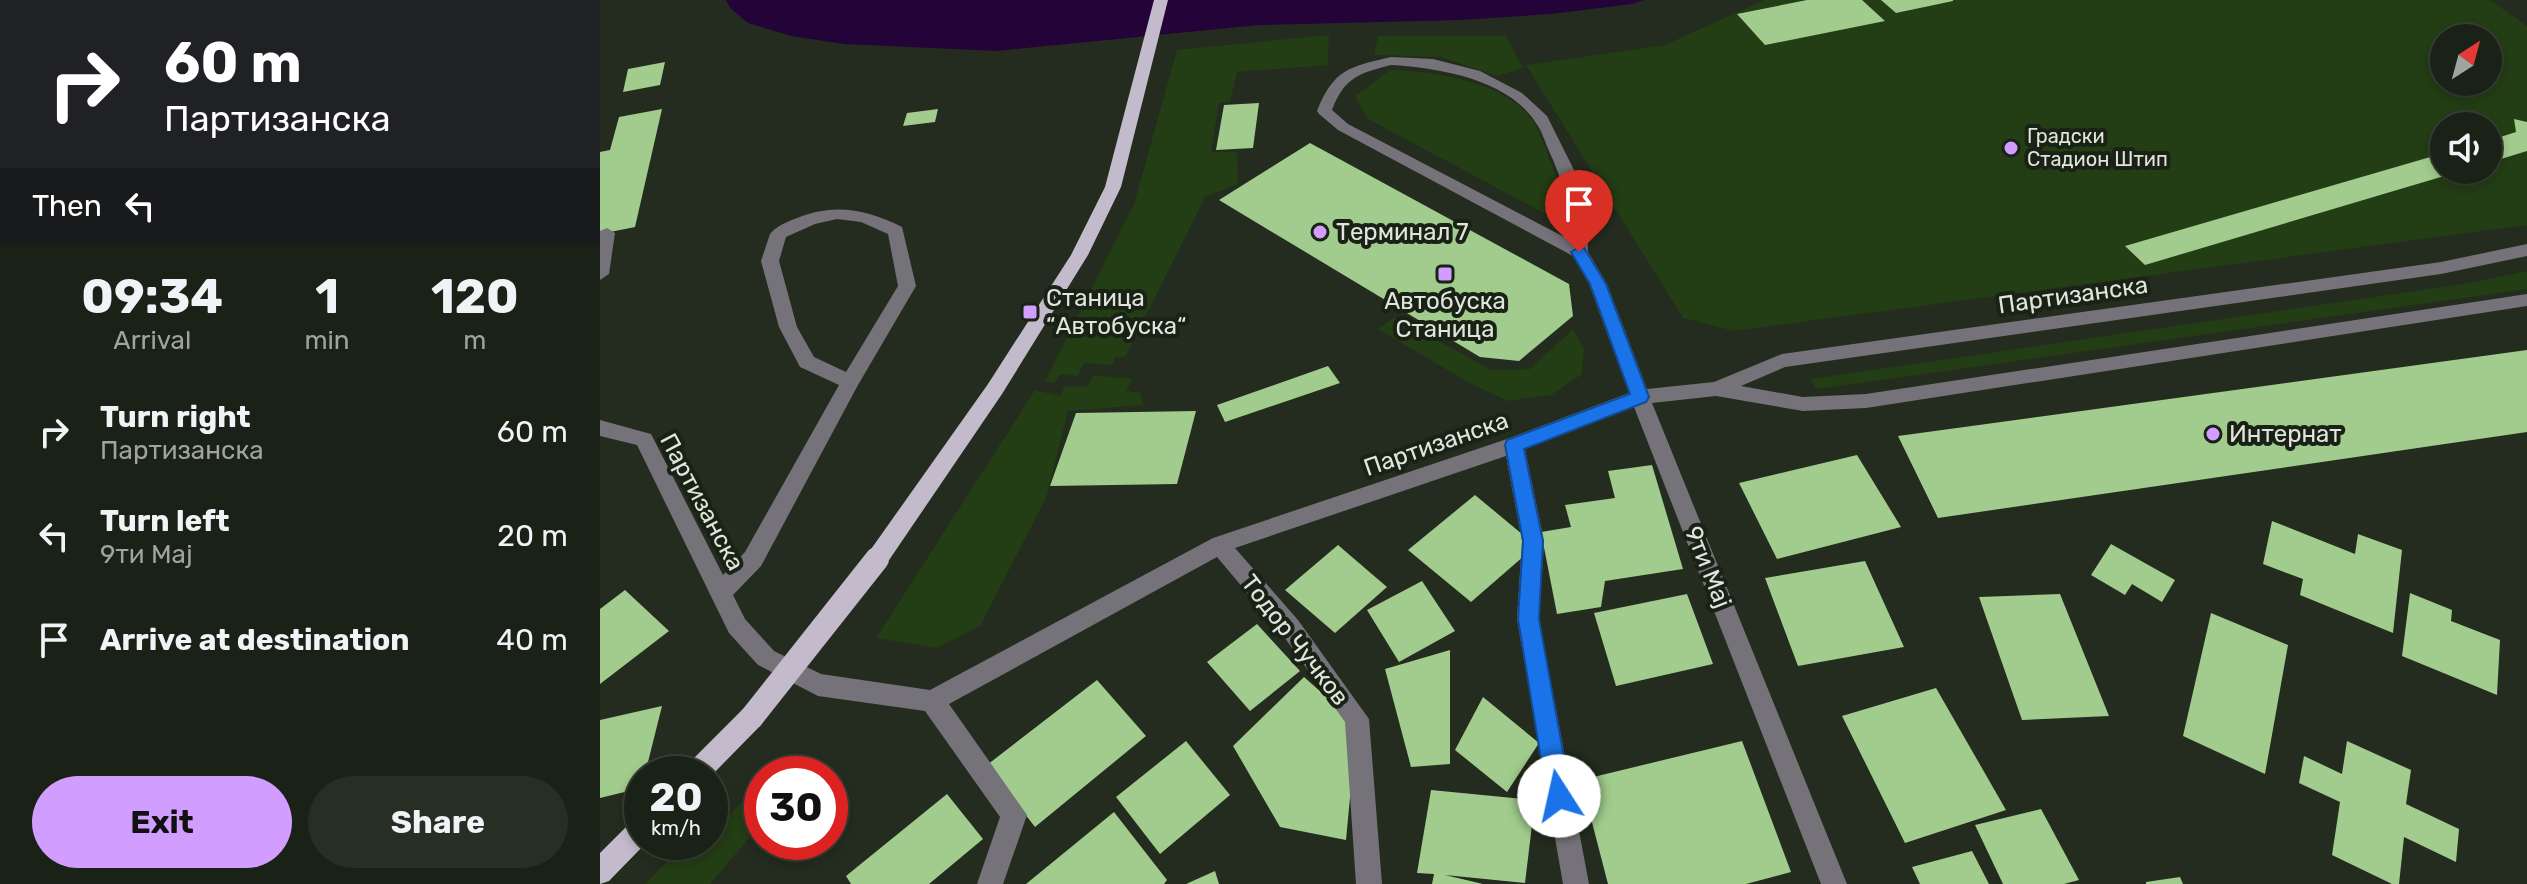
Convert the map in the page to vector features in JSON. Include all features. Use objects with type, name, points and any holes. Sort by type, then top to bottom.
[{"type":"main road","points":[[714,756],[752,717],[877,559],[995,389],[1079,255],[1113,187],[1161,0]]},
{"type":"main road","points":[[600,872],[624,847]]},
{"type":"street","points":[[1391,61],[1433,63],[1475,74],[1517,96],[1542,119],[1569,176],[1578,208],[1579,252],[1343,127],[1324,111],[1334,86],[1359,69],[1391,61]]},
{"type":"street","points":[[720,593],[753,559],[850,382],[907,286],[896,231],[875,218],[842,212],[808,218],[778,234],[770,261],[788,327],[807,362],[850,382]]},
{"type":"street","points":[[600,274],[607,233]]},
{"type":"street","name":"Партизанска","points":[[1716,389],[1782,361],[2441,268],[2527,250]]},
{"type":"street","name":"9ти Мај","points":[[1579,252],[1598,284],[1834,884]]},
{"type":"street","name":"Партизанска","points":[[600,428],[644,439],[737,626],[766,658],[818,685],[932,701],[1221,544],[1514,445],[1640,397],[1716,389],[1803,404],[1866,401],[2527,300]]},
{"type":"street","points":[[1514,445],[1533,541],[1528,619],[1576,884]]},
{"type":"street","name":"Тодор Чучков","points":[[1221,544],[1233,563],[1290,627],[1357,719],[1369,884]]},
{"type":"street","points":[[932,701],[1014,815],[990,884]]},
{"type":"green space","name":"Градски Стадион Штип","points":[[1764,0],[2490,0],[2527,26],[2527,225],[1734,331],[1683,318],[1526,65],[1665,45]]},
{"type":"green space","points":[[1329,35],[1328,65],[1237,72],[1230,102],[1219,103],[1211,152],[1237,152],[1238,184],[1205,197],[1125,357],[1115,357],[1113,365],[1084,363],[1078,376],[1060,374],[1054,383],[1045,381],[1134,204],[1177,50]]},
{"type":"green space","points":[[1378,36],[1506,36],[1523,68],[1497,76],[1441,57],[1374,55]]},
{"type":"green space","points":[[1390,70],[1449,76],[1470,82],[1508,98],[1523,110],[1542,139],[1563,193],[1568,223],[1553,218],[1368,119],[1355,96]]},
{"type":"green space","points":[[2527,271],[2527,289],[1817,389],[1810,379],[2463,284]]},
{"type":"green space","points":[[1395,317],[1491,370],[1530,369],[1573,329],[1584,349],[1582,374],[1551,395],[1508,401],[1466,381],[1378,329]]},
{"type":"green space","points":[[1094,375],[1133,379],[1126,391],[1141,393],[1143,405],[1068,411],[1046,498],[980,626],[937,648],[876,638],[1035,390],[1060,396],[1065,386],[1086,387]]},
{"type":"green space","points":[[744,799],[744,844],[710,884],[645,884],[668,860],[728,860],[728,817]]},
{"type":"shaded area","points":[[726,0],[1644,0],[1551,14],[1460,20],[1259,25],[996,51],[844,44],[791,36],[748,23],[730,8]]},
{"type":"building","points":[[1807,0],[1862,0],[1885,21],[1765,45],[1737,14]]},
{"type":"building","points":[[1881,0],[1953,0],[1953,1],[1896,13]]},
{"type":"building","points":[[665,62],[660,85],[623,92],[628,69]]},
{"type":"building","points":[[1259,103],[1253,148],[1216,150],[1224,105]]},
{"type":"building","points":[[662,109],[635,227],[600,234],[600,152],[610,150],[619,117]]},
{"type":"building","points":[[938,109],[935,122],[903,126],[907,113]]},
{"type":"building","points":[[2514,119],[2527,122],[2527,151],[2502,159],[2502,136],[2516,132]]},
{"type":"building","name":"Автобуска Станица","points":[[1310,143],[1569,284],[1573,316],[1519,361],[1480,357],[1219,200]]},
{"type":"building","points":[[2430,157],[2430,180],[2145,265],[2125,246]]},
{"type":"building","name":"Интернат","points":[[2527,350],[2527,432],[1938,518],[1898,436]]},
{"type":"building","points":[[1328,366],[1340,383],[1225,422],[1217,405]]},
{"type":"building","points":[[1196,411],[1177,484],[1050,486],[1076,413]]},
{"type":"building","points":[[1857,455],[1901,527],[1777,559],[1739,483]]},
{"type":"building","points":[[1652,465],[1683,569],[1605,581],[1601,607],[1557,614],[1541,532],[1571,527],[1565,505],[1615,498],[1608,471]]},
{"type":"building","points":[[1475,495],[1522,534],[1524,556],[1471,602],[1408,550]]},
{"type":"building","points":[[2272,521],[2355,554],[2358,534],[2402,550],[2393,633],[2300,595],[2303,579],[2263,564]]},
{"type":"building","points":[[2111,544],[2175,580],[2162,602],[2132,584],[2125,595],[2091,575]]},
{"type":"building","points":[[1338,545],[1387,587],[1335,633],[1285,590]]},
{"type":"building","points":[[1865,561],[1904,647],[1798,666],[1765,578]]},
{"type":"building","points":[[1422,581],[1455,631],[1399,662],[1367,610]]},
{"type":"building","points":[[625,590],[669,631],[600,684],[600,609]]},
{"type":"building","points":[[2410,593],[2452,610],[2451,621],[2500,640],[2497,695],[2402,656]]},
{"type":"building","points":[[1687,594],[1713,664],[1616,686],[1594,613]]},
{"type":"building","points":[[2060,594],[2109,716],[2022,720],[1979,597]]},
{"type":"building","points":[[2211,613],[2288,645],[2265,774],[2183,736]]},
{"type":"building","points":[[1257,624],[1300,671],[1250,711],[1207,662]]},
{"type":"building","points":[[1450,650],[1450,764],[1411,767],[1385,669]]},
{"type":"building","points":[[1304,677],[1357,724],[1346,840],[1280,827],[1233,746]]},
{"type":"building","points":[[1097,680],[1146,736],[1035,827],[987,765]]},
{"type":"building","points":[[1936,688],[2006,810],[1905,843],[1842,716]]},
{"type":"building","points":[[1483,697],[1539,743],[1507,792],[1455,750]]},
{"type":"building","points":[[662,706],[650,756],[624,756],[624,792],[600,798],[600,720]]},
{"type":"building","points":[[1186,741],[1230,795],[1160,854],[1116,797]]},
{"type":"building","points":[[1742,741],[1791,872],[1746,884],[1608,884],[1581,780]]},
{"type":"building","points":[[2347,741],[2411,770],[2406,804],[2459,829],[2456,862],[2404,837],[2399,884],[2392,884],[2332,855],[2340,802],[2299,783],[2304,756],[2342,774]]},
{"type":"building","points":[[1431,790],[1535,800],[1525,883],[1445,875],[1483,884],[1432,884],[1434,874],[1417,873]]},
{"type":"building","points":[[947,794],[983,839],[929,884],[851,884],[846,876]]},
{"type":"building","points":[[2041,809],[2079,880],[2064,884],[2003,884],[1975,825]]},
{"type":"building","points":[[1114,812],[1167,880],[1164,884],[1026,884]]},
{"type":"building","points":[[1972,851],[1989,884],[1920,884],[1912,867]]},
{"type":"building","points":[[1215,871],[1219,884],[1186,884]]},
{"type":"building","points":[[2180,877],[2183,884],[2146,884],[2146,882]]},
{"type":"place","name":"Градски Стадион Штип","points":[[2011,148]]},
{"type":"place","name":"Терминал 7","points":[[1320,232]]},
{"type":"place","name":"Автобуска Станица","points":[[1445,274]]},
{"type":"place","name":"Станица “Автобуска“","points":[[1030,312]]},
{"type":"place","name":"Интернат","points":[[2213,434]]},
{"type":"route","points":[[1559,796],[1528,619],[1533,541],[1514,445],[1640,397],[1598,284],[1579,252]]}]
